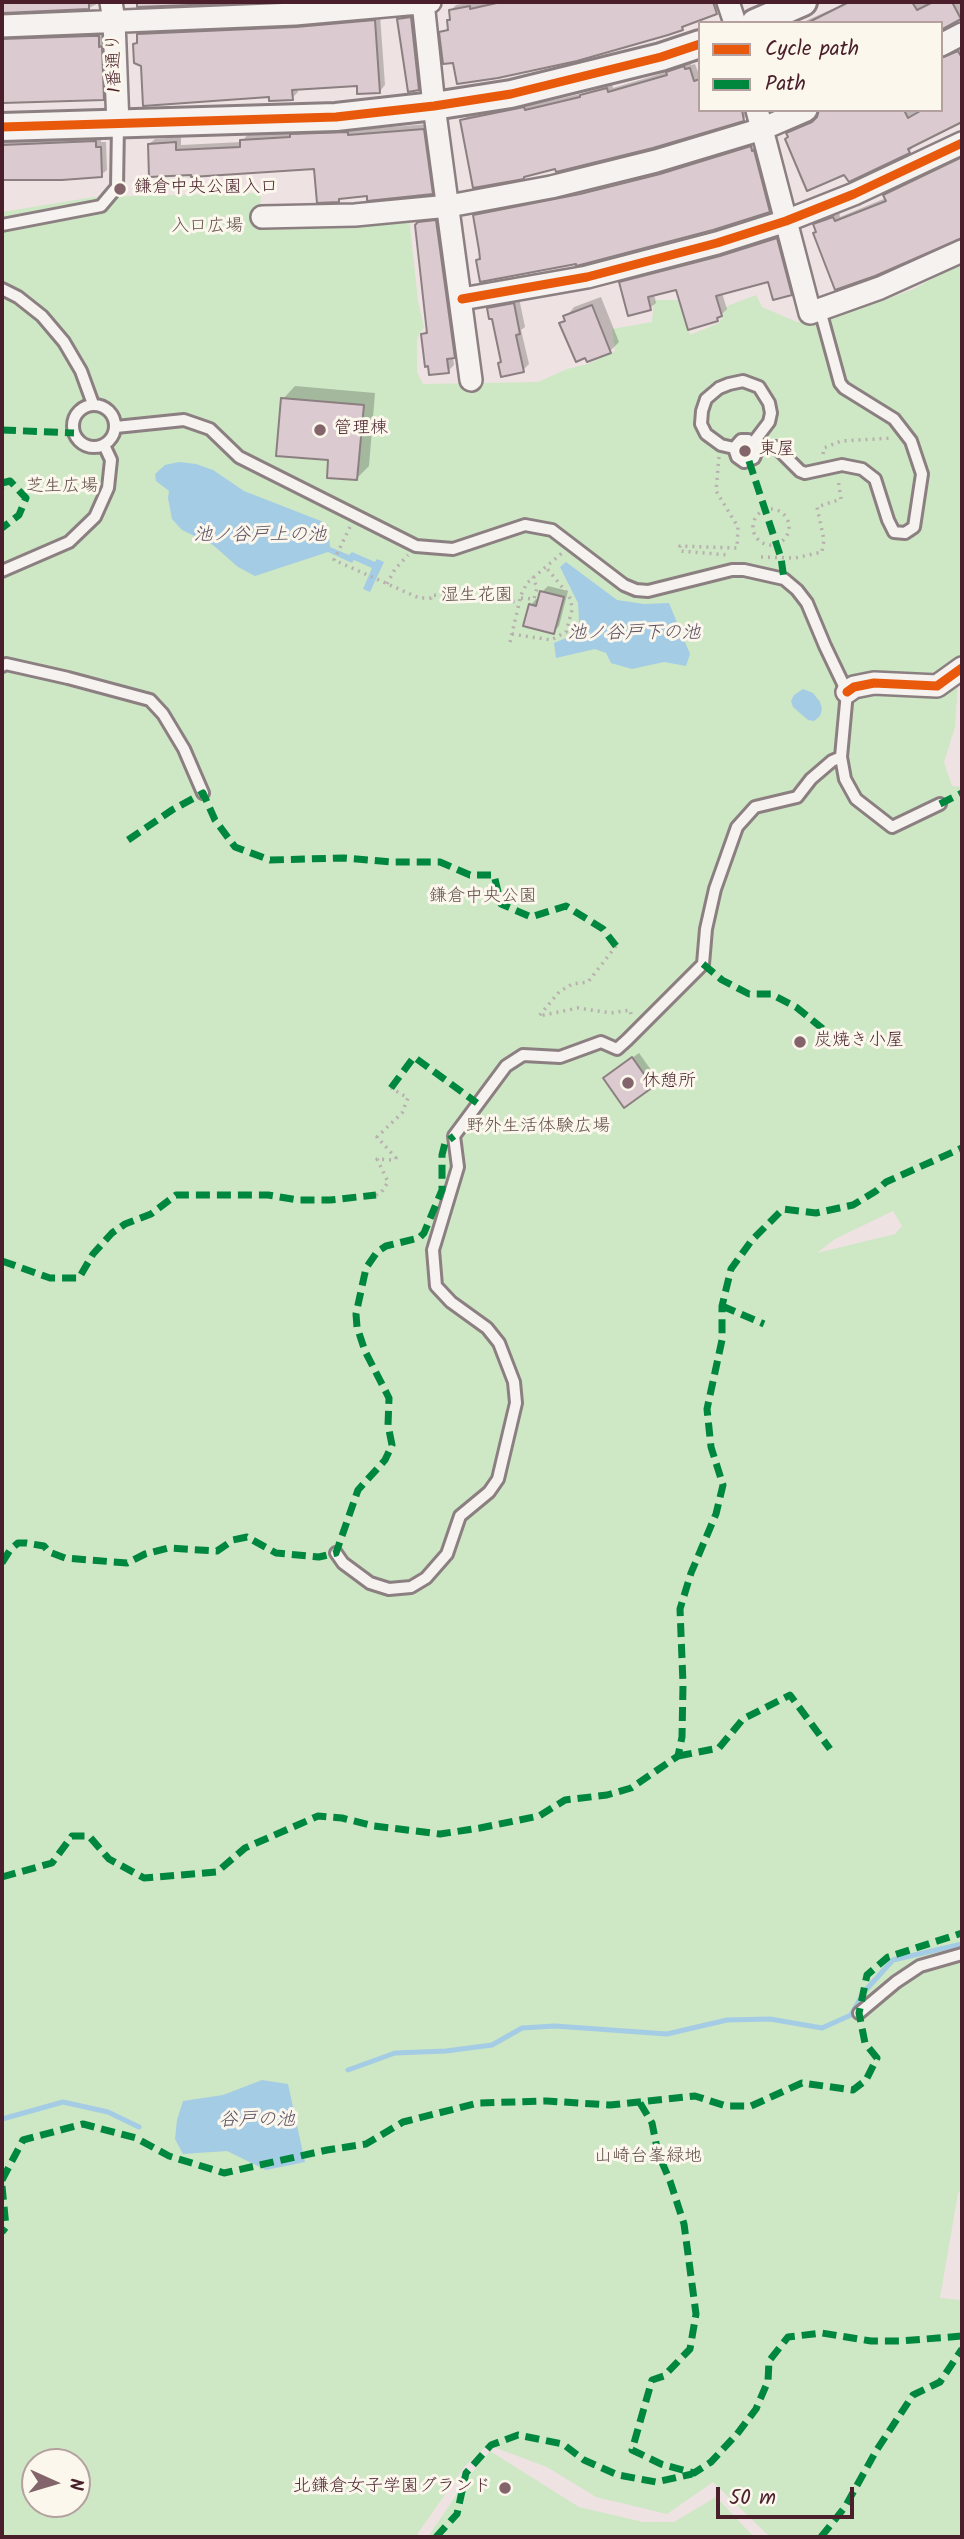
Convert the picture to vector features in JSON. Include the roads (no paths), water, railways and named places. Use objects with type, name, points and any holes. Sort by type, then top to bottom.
[{"type":"street","points":[[2,26],[113,11],[295,14],[425,2],[435,106],[471,380]]},
{"type":"street","points":[[729,2],[734,21]]},
{"type":"street","points":[[760,21],[803,2]]},
{"type":"street","name":"1番通り","points":[[113,11],[118,125]]},
{"type":"street","points":[[943,44],[962,34]]},
{"type":"street","points":[[2,127],[336,117],[435,106],[511,94],[586,77],[698,45]]},
{"type":"street","points":[[262,217],[355,215],[449,206],[551,187],[656,161],[760,119],[796,112]]},
{"type":"street","points":[[760,119],[810,313],[880,288],[962,251]]},
{"type":"street","points":[[462,299],[587,277],[671,256],[786,221],[866,189],[962,143]]},
{"type":"street","points":[[847,692],[854,687],[874,683],[937,686],[962,668]]},
{"type":"lane","points":[[2,225],[101,206],[117,187],[118,125]]},
{"type":"lane","points":[[2,289],[18,296],[42,316],[64,342],[81,371],[93,404]]},
{"type":"lane","points":[[734,448],[741,440],[748,440],[755,445],[776,447],[805,473],[836,466],[862,469],[875,480],[894,532],[905,533],[914,527],[922,474],[908,437],[894,419],[840,383],[820,310]]},
{"type":"lane","points":[[743,381],[759,387],[771,413],[755,445],[754,458],[744,462],[737,457],[734,448],[720,445],[706,434],[701,424],[702,411],[706,399],[713,392],[743,381]]},
{"type":"lane","points":[[93,404],[106,408],[115,419],[116,427],[113,438],[104,445],[90,447],[83,444],[74,433],[74,420],[81,409],[93,404]]},
{"type":"lane","points":[[116,427],[184,420],[210,429],[239,457],[416,546],[453,549],[525,525],[552,530],[625,585],[636,590],[648,591],[732,570],[784,579],[807,603],[847,692],[841,757],[845,779],[856,799],[892,827],[940,804]]},
{"type":"lane","points":[[2,571],[69,542],[95,517],[108,488],[111,460],[104,445]]},
{"type":"lane","points":[[2,666],[6,664],[68,678],[150,701],[163,714],[184,749],[203,793]]},
{"type":"lane","points":[[336,1553],[343,1563],[370,1583],[389,1588],[411,1587],[426,1578],[447,1554],[460,1517],[489,1493],[498,1479],[516,1403],[514,1382],[499,1343],[487,1328],[451,1302],[436,1286],[433,1250],[458,1167],[454,1136],[506,1066],[523,1055],[560,1057],[600,1042],[617,1049],[637,1030],[703,964],[706,929],[715,889],[737,827],[755,807],[797,797],[811,779],[841,757]]},
{"type":"lane","points":[[859,2013],[920,1966],[962,1954]]},
{"type":"water","name":"池ノ谷戸上の池","points":[[179,462],[213,470],[244,491],[321,521],[328,526],[330,547],[349,555],[352,552],[375,562],[377,559],[384,562],[370,592],[363,589],[372,568],[354,560],[352,563],[328,552],[255,576],[238,567],[213,545],[182,530],[172,519],[169,491],[156,481],[155,474],[165,465]]},
{"type":"water","name":"池ノ谷戸下の池","points":[[566,562],[617,600],[644,604],[669,603],[690,654],[686,666],[664,662],[632,669],[611,663],[606,653],[595,649],[556,658],[554,643],[573,635],[579,621],[578,603],[560,567]]},
{"type":"water","points":[[803,689],[813,693],[820,702],[820,716],[814,721],[808,720],[793,707],[791,701],[794,695]]},
{"type":"water","name":"谷戸の池","points":[[262,2080],[288,2084],[305,2162],[266,2170],[227,2151],[183,2154],[175,2139],[183,2101],[223,2095]]},
{"type":"waterway","points":[[348,2070],[395,2053],[446,2051],[492,2045],[522,2028],[555,2026],[667,2034],[727,2020],[770,2019],[822,2028],[851,2015],[864,1992],[893,1960],[962,1944]]},
{"type":"waterway","points":[[2,2119],[63,2102],[108,2112],[139,2127]]},
{"type":"place","name":"鎌倉中央公園入口","points":[[120,189]]},
{"type":"place","name":"管理棟","points":[[320,430]]},
{"type":"place","name":"東屋","points":[[745,451]]},
{"type":"place","name":"炭焼き小屋","points":[[800,1042]]},
{"type":"place","name":"休憩所","points":[[628,1083]]},
{"type":"place","name":"北鎌倉女子学園グランド","points":[[505,2488]]},
{"type":"park label","name":"入口広場","points":[[207,228]]},
{"type":"park label","name":"芝生広場","points":[[62,488]]},
{"type":"park label","name":"湿生花園","points":[[477,597]]},
{"type":"park label","name":"鎌倉中央公園","points":[[483,898]]},
{"type":"park label","name":"野外生活体験広場","points":[[538,1128]]},
{"type":"park label","name":"山崎台峯緑地","points":[[648,2158]]}]
